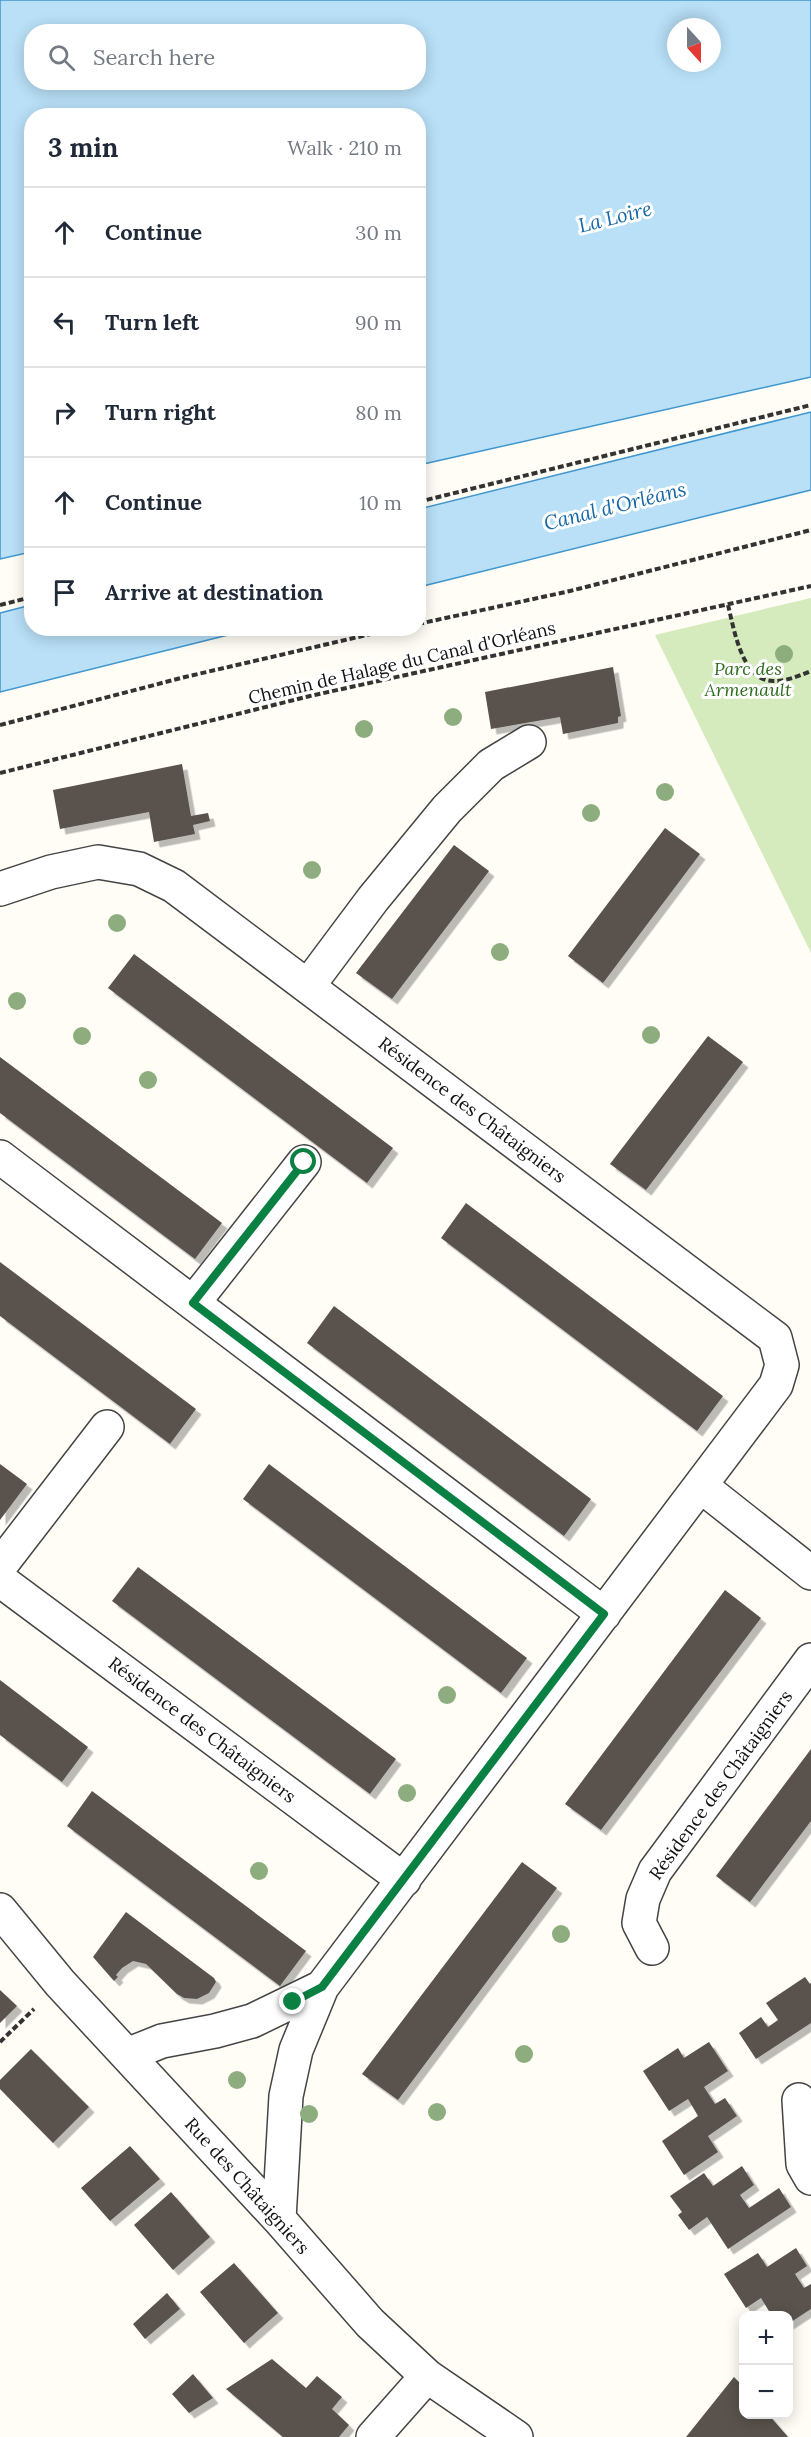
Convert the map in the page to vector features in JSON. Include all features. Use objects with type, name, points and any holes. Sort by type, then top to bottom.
[{"type":"street","points":[[308,986],[373,899],[447,809],[491,765],[529,742]]},
{"type":"street","name":"Résidence des Châtaigniers","points":[[0,889],[51,872],[98,862],[139,869],[174,886],[775,1338],[782,1365],[776,1385],[322,1987],[296,2050],[286,2096],[279,2219]]},
{"type":"street","points":[[0,1157],[604,1614]]},
{"type":"street","points":[[193,1303],[304,1162]]},
{"type":"street","points":[[0,1566],[107,1427]]},
{"type":"street","points":[[701,1486],[811,1573]]},
{"type":"street","name":"Résidence des Châtaigniers","points":[[0,1580],[404,1881]]},
{"type":"street","name":"Résidence des Châtaigniers","points":[[652,1948],[639,1923],[643,1899],[655,1871],[811,1660]]},
{"type":"street","name":"Rue des Châtaigniers","points":[[0,1910],[60,1983],[279,2219],[370,2323],[427,2376],[516,2437]]},
{"type":"street","points":[[127,2055],[162,2041],[215,2031],[252,2020],[322,1987]]},
{"type":"street","points":[[799,2100],[803,2164],[811,2178]]},
{"type":"street","points":[[373,2437],[427,2376]]},
{"type":"path","points":[[426,500],[811,405]]},
{"type":"path","name":"Chemin de Halage du Canal d'Orléans","points":[[426,622],[570,591],[811,530]]},
{"type":"path","name":"Chemin de Halage du Canal d'Orléans","points":[[0,773],[310,696],[811,586]]},
{"type":"path","points":[[0,605],[24,599]]},
{"type":"path","points":[[728,605],[742,658],[754,672],[771,682],[788,680],[811,671]]},
{"type":"path","name":"Chemin de Halage du Canal d'Orléans","points":[[0,725],[185,677],[363,636]]},
{"type":"path","points":[[0,2042],[60,1983]]},
{"type":"green space","name":"Parc des Armenault","points":[[811,598],[811,953],[655,635]]},
{"type":"water","name":"La Loire","points":[[0,0],[811,0],[811,377],[426,463],[426,108],[24,108],[24,554],[0,559]]},
{"type":"water","name":"Canal d'Orléans","points":[[811,412],[811,490],[426,585],[426,507]]},
{"type":"water","points":[[24,607],[24,636],[224,636],[0,692],[0,613]]},
{"type":"building","points":[[613,667],[621,716],[618,717],[618,723],[563,734],[560,717],[491,729],[485,692]]},
{"type":"building","points":[[182,764],[191,816],[208,813],[210,821],[193,825],[195,834],[154,842],[149,812],[60,829],[53,790]]},
{"type":"building","points":[[665,828],[700,854],[603,983],[568,956]]},
{"type":"building","points":[[454,845],[489,871],[392,999],[356,973]]},
{"type":"building","points":[[134,954],[393,1148],[367,1183],[108,988]]},
{"type":"building","points":[[708,1036],[743,1062],[646,1190],[610,1164]]},
{"type":"building","points":[[0,1057],[222,1223],[195,1259],[0,1113]]},
{"type":"building","points":[[466,1203],[723,1396],[697,1431],[441,1238]]},
{"type":"building","points":[[0,1262],[196,1409],[170,1444],[0,1316]]},
{"type":"building","points":[[334,1306],[591,1499],[564,1536],[307,1343]]},
{"type":"building","points":[[0,1464],[27,1484],[0,1520]]},
{"type":"building","points":[[269,1464],[527,1658],[501,1693],[243,1499]]},
{"type":"building","points":[[138,1567],[396,1759],[370,1794],[112,1601]]},
{"type":"building","points":[[725,1590],[761,1618],[601,1830],[565,1804]]},
{"type":"building","points":[[0,1680],[88,1747],[62,1782],[0,1735]]},
{"type":"building","points":[[811,1749],[811,1821],[750,1902],[716,1876]]},
{"type":"building","points":[[92,1791],[306,1951],[280,1986],[67,1826]]},
{"type":"building","points":[[522,1862],[557,1888],[398,2100],[362,2074]]},
{"type":"building","points":[[126,1912],[214,1978],[216,1982],[209,1993],[197,1999],[184,1998],[146,1964],[133,1961],[122,1968],[114,1981],[93,1957]]},
{"type":"building","points":[[805,1977],[811,1983],[811,2023],[756,2059],[739,2033],[761,2017],[768,2027],[778,2020],[766,2003]]},
{"type":"building","points":[[0,1990],[17,2006],[0,2023]]},
{"type":"building","points":[[709,2042],[728,2071],[704,2087],[715,2104],[725,2098],[737,2116],[708,2136],[718,2152],[684,2175],[662,2141],[698,2116],[688,2099],[669,2111],[643,2071],[678,2048],[684,2058]]},
{"type":"building","points":[[31,2049],[89,2107],[53,2143],[0,2089],[0,2080]]},
{"type":"building","points":[[130,2146],[160,2179],[110,2221],[81,2188]]},
{"type":"building","points":[[742,2166],[754,2185],[740,2195],[749,2208],[779,2188],[791,2207],[728,2249],[707,2217],[689,2230],[678,2215],[682,2212],[670,2196],[704,2173],[713,2186]]},
{"type":"building","points":[[171,2192],[210,2237],[173,2270],[134,2225]]},
{"type":"building","points":[[796,2248],[807,2266],[795,2274],[804,2288],[811,2284],[811,2309],[793,2321],[793,2311],[769,2311],[761,2298],[746,2308],[724,2274],[758,2253],[767,2267]]},
{"type":"building","points":[[234,2263],[278,2313],[244,2343],[200,2292]]},
{"type":"building","points":[[167,2293],[180,2309],[145,2339],[133,2324]]},
{"type":"building","points":[[272,2359],[306,2388],[317,2376],[342,2397],[332,2409],[349,2425],[339,2437],[283,2437],[226,2389]]},
{"type":"building","points":[[193,2374],[213,2398],[189,2413],[172,2394]]},
{"type":"building","points":[[734,2377],[739,2382],[739,2419],[772,2419],[788,2437],[686,2437]]},
{"type":"route","points":[[293,2002],[322,1987],[604,1614],[193,1303],[304,1162]]}]
